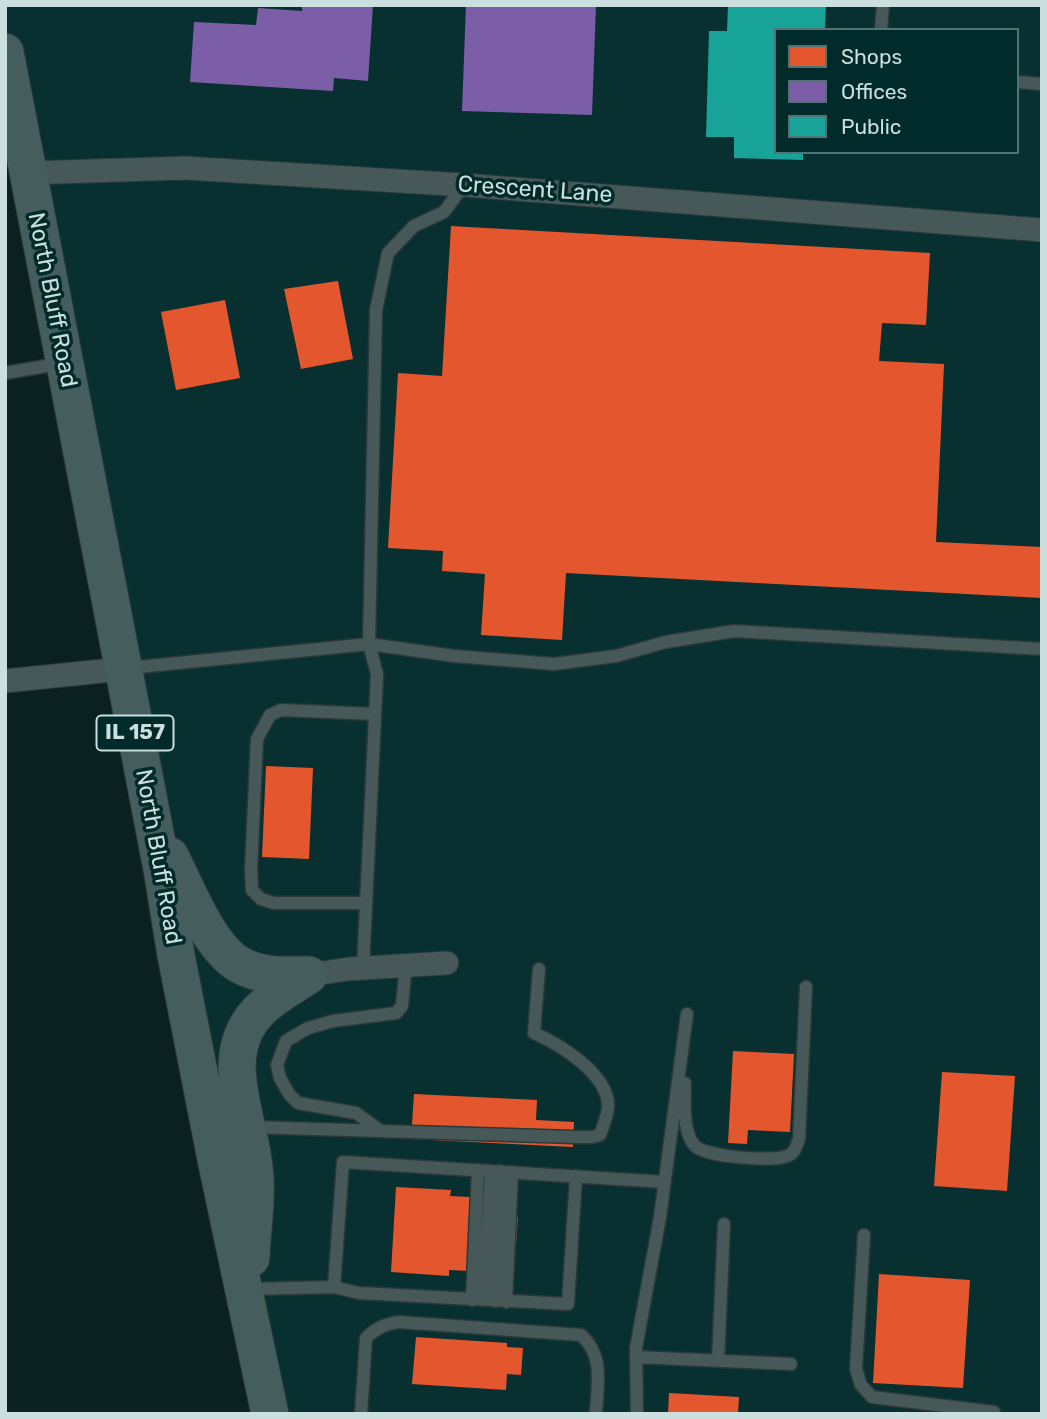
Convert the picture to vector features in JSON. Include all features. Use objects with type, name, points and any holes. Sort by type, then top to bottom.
[{"type":"main road","name":"North Bluff Road","points":[[5,52],[181,982],[249,1299],[270,1414]]},
{"type":"main road","points":[[153,824],[206,925],[227,956],[239,965],[261,972],[309,975]]},
{"type":"main road","points":[[249,1299],[255,1169],[236,1067],[237,1050],[245,1029],[257,1013],[271,1000],[309,975]]},
{"type":"street","name":"Crescent Lane","points":[[27,173],[185,168],[464,184],[1042,230]]},
{"type":"street","points":[[5,681],[122,669]]},
{"type":"street","points":[[309,975],[363,968],[447,963]]},
{"type":"lane","points":[[881,28],[883,5]]},
{"type":"lane","points":[[1019,82],[1042,84]]},
{"type":"lane","points":[[363,968],[377,674],[369,644],[376,310],[387,253],[414,226],[444,212],[464,184]]},
{"type":"lane","points":[[5,373],[64,363]]},
{"type":"lane","points":[[122,669],[369,644],[454,656],[554,664],[616,656],[666,642],[734,631],[1042,649]]},
{"type":"lane","points":[[366,903],[274,903],[256,895],[251,885],[251,870],[257,739],[270,715],[281,710],[374,714]]},
{"type":"lane","points":[[382,1131],[356,1114],[298,1103],[280,1078],[277,1065],[286,1041],[308,1028],[333,1021],[396,1013],[402,1006],[406,965]]},
{"type":"lane","points":[[247,1127],[592,1138],[600,1135],[608,1107],[605,1092],[594,1074],[558,1044],[534,1033],[539,969]]},
{"type":"lane","points":[[682,1054],[685,1119],[694,1145],[713,1154],[772,1158],[786,1156],[795,1151],[799,1139],[806,987]]},
{"type":"lane","points":[[637,1414],[636,1357],[665,1182],[687,1014]]},
{"type":"lane","points":[[334,1287],[343,1162],[665,1182]]},
{"type":"lane","points":[[489,1301],[495,1171]]},
{"type":"lane","points":[[489,1301],[495,1171]]},
{"type":"lane","points":[[249,1299],[334,1287],[359,1293],[568,1304],[576,1176]]},
{"type":"lane","points":[[718,1361],[724,1224]]},
{"type":"lane","points":[[864,1235],[856,1369],[861,1385],[872,1397],[995,1412]]},
{"type":"lane","points":[[361,1414],[366,1338],[386,1324],[399,1322],[580,1335],[590,1343],[598,1360],[596,1414]]},
{"type":"lane","points":[[636,1357],[791,1364]]},
{"type":"shaded area","points":[[5,5],[1042,5],[1042,1414],[288,1414],[5,32]]},
{"type":"building: Shops","points":[[451,226],[930,253],[926,325],[882,323],[879,361],[944,364],[936,542],[1042,547],[1042,598],[566,573],[562,640],[481,635],[485,574],[442,571],[443,551],[388,548],[398,373],[442,376]]},
{"type":"building: Shops","points":[[338,281],[353,359],[301,369],[284,289]]},
{"type":"building: Shops","points":[[225,300],[240,378],[176,390],[161,312]]},
{"type":"building: Shops","points":[[266,766],[313,768],[309,859],[262,857]]},
{"type":"building: Shops","points":[[733,1051],[794,1054],[790,1132],[748,1130],[747,1144],[728,1143]]},
{"type":"building: Shops","points":[[942,1072],[1015,1076],[1007,1191],[934,1186]]},
{"type":"building: Shops","points":[[414,1094],[537,1100],[536,1120],[574,1122],[573,1147],[411,1139]]},
{"type":"building: Shops","points":[[396,1187],[451,1190],[450,1196],[470,1197],[469,1215],[518,1217],[515,1259],[470,1257],[470,1271],[449,1270],[449,1276],[391,1272]]},
{"type":"building: Shops","points":[[879,1274],[970,1280],[963,1388],[873,1383]]},
{"type":"building: Shops","points":[[416,1337],[507,1343],[507,1347],[523,1348],[521,1375],[507,1374],[506,1390],[412,1384]]},
{"type":"building: Shops","points":[[669,1393],[739,1397],[738,1414],[668,1414]]},
{"type":"building: Offices","points":[[302,5],[373,5],[368,81],[334,78],[333,91],[190,82],[194,22],[256,25],[258,8],[302,11]]},
{"type":"building: Offices","points":[[466,5],[596,5],[592,115],[462,111]]},
{"type":"building: Public","points":[[728,5],[826,5],[825,28],[774,28],[774,154],[803,154],[803,160],[734,158],[734,137],[706,137],[709,31],[727,31]]}]
